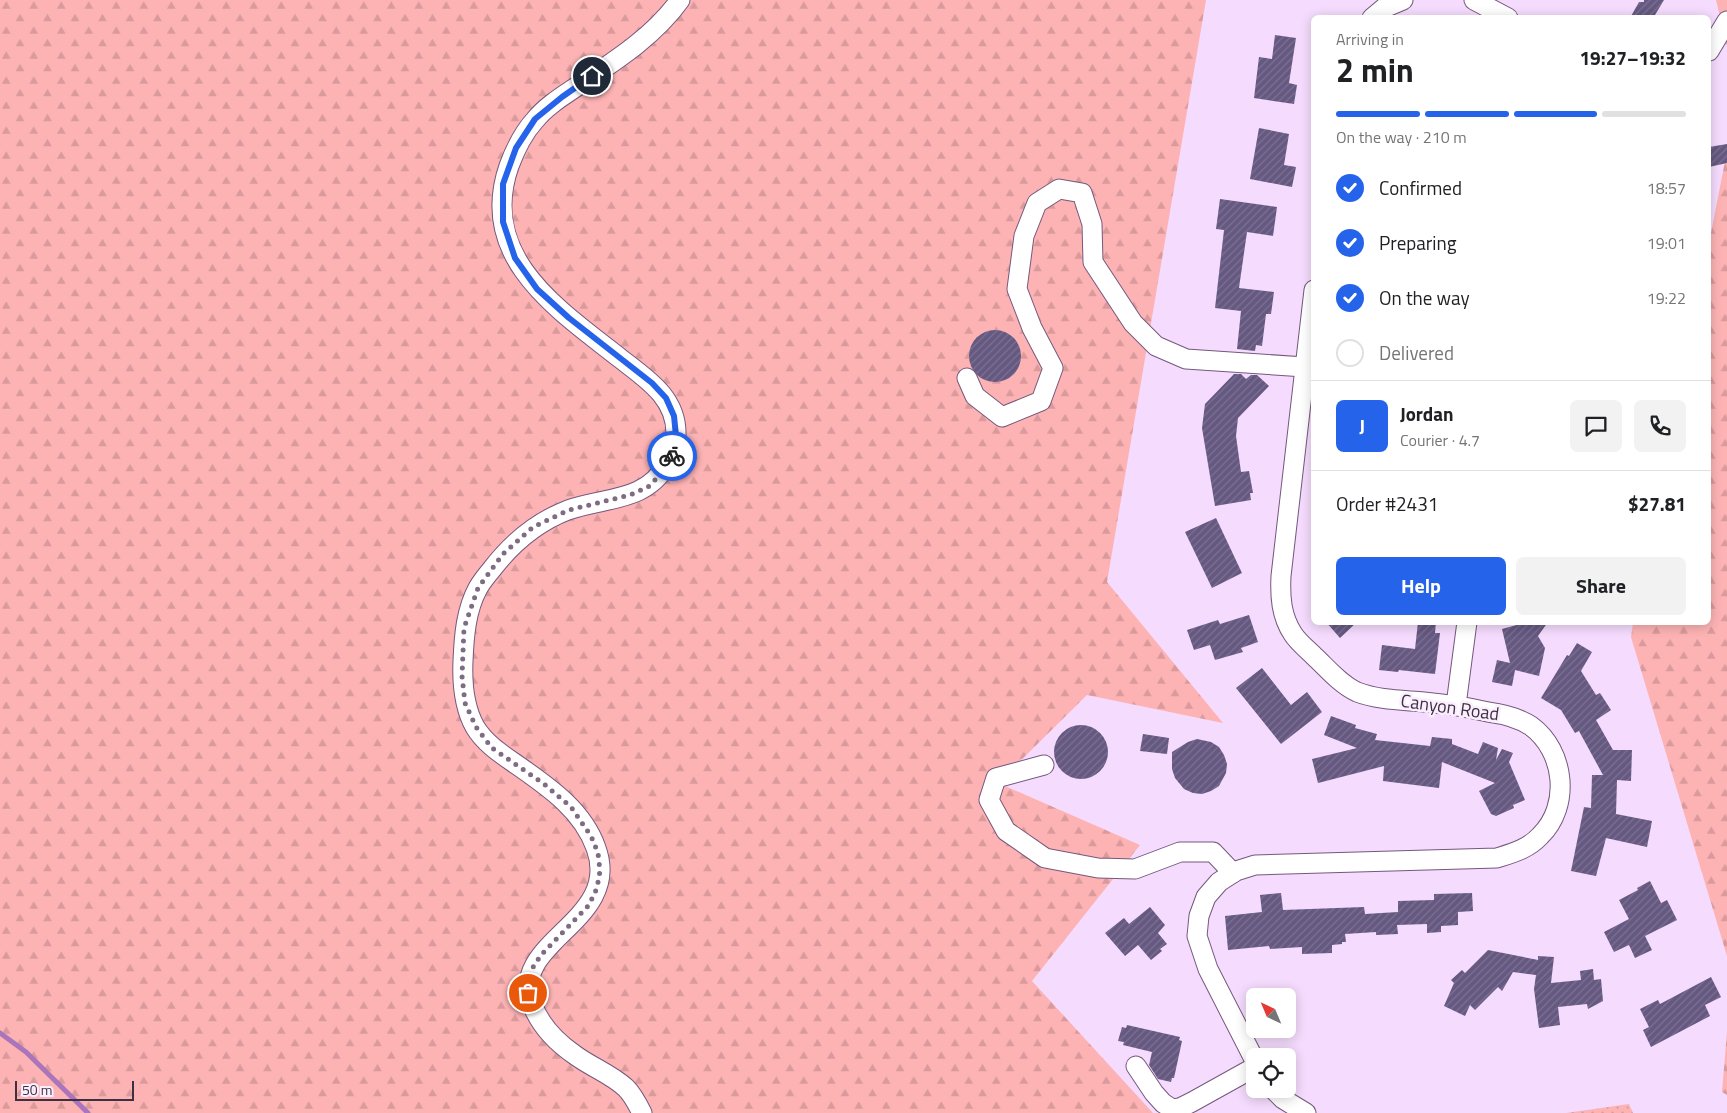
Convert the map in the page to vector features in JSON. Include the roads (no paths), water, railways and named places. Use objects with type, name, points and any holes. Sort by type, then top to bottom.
[{"type":"street","points":[[642,1113],[628,1089],[574,1054],[544,1028],[533,1007],[528,993],[529,978],[534,965],[589,905],[597,888],[600,871],[598,853],[591,836],[571,807],[544,784],[492,748],[476,727],[465,703],[462,676],[464,628],[478,588],[503,554],[533,527],[569,510],[630,495],[648,487],[662,473],[672,455],[676,436],[674,416],[666,398],[652,383],[569,318],[537,289],[515,258],[503,222],[503,184],[516,148],[535,119],[562,97],[623,55],[652,32],[680,0]]},
{"type":"street","points":[[1376,15],[1384,8],[1403,0]]},
{"type":"street","points":[[1474,0],[1502,15]]},
{"type":"street","points":[[1711,48],[1727,21]]},
{"type":"street","points":[[967,378],[976,396],[1002,417],[1041,401],[1053,368],[1032,328],[1017,289],[1024,236],[1037,203],[1059,188],[1082,193],[1092,224],[1094,262],[1133,323],[1156,346],[1186,359],[1305,367]]},
{"type":"street","name":"Canyon Road","points":[[1248,1048],[1208,969],[1197,936],[1199,916],[1206,897],[1219,882],[1233,873],[1255,865],[1497,858],[1521,851],[1541,836],[1555,815],[1561,791],[1559,766],[1548,744],[1531,726],[1508,716],[1456,705],[1378,698],[1356,691],[1334,676],[1293,635],[1284,616],[1280,596],[1281,576],[1311,316]]},
{"type":"street","points":[[1456,705],[1467,625]]},
{"type":"street","points":[[1044,765],[996,778],[989,800],[1006,831],[1045,858],[1098,868],[1135,869],[1180,852],[1213,852],[1233,873]]},
{"type":"street","points":[[1136,1066],[1163,1104],[1172,1109],[1186,1105],[1246,1072]]},
{"type":"street","points":[[1282,1098],[1306,1113]]},
{"type":"waterway","points":[[0,1033],[26,1052],[88,1113]]}]
